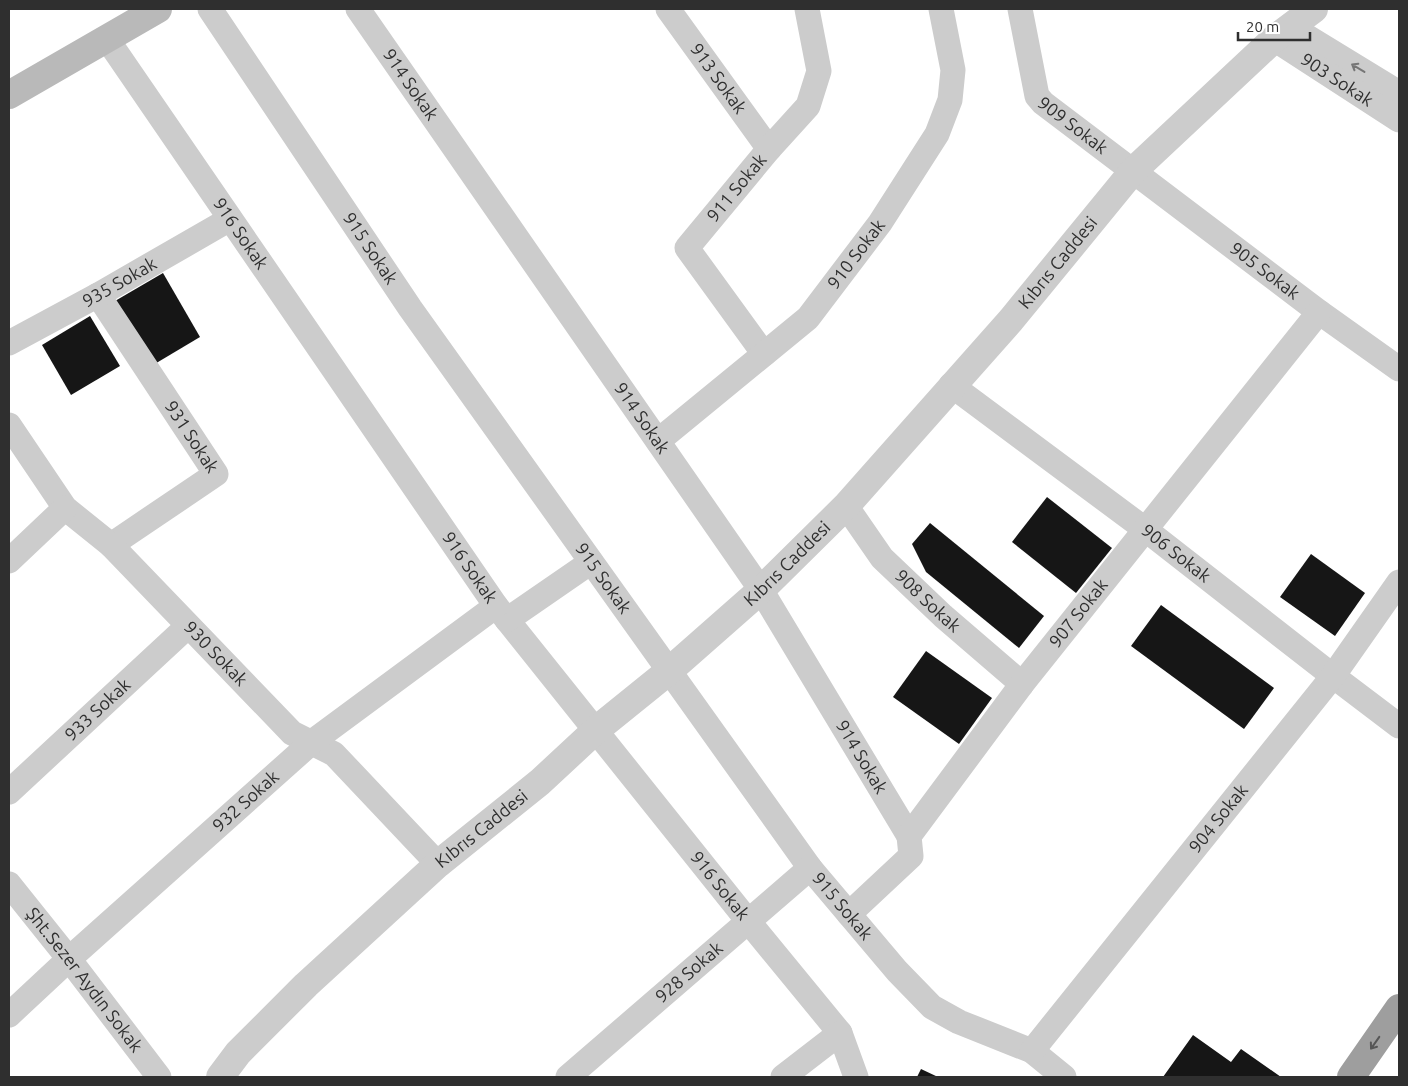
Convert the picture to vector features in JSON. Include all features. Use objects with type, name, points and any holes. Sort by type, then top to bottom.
[{"type":"highway","points":[[1351,1077],[1399,1008]]},
{"type":"main road","points":[[9,95],[158,9]]},
{"type":"street","name":"915 Sokak","points":[[210,9],[410,308],[810,868],[897,971],[932,1007],[959,1022],[1032,1051],[1061,1076]]},
{"type":"street","name":"914 Sokak","points":[[358,9],[761,590],[909,836]]},
{"type":"street","name":"913 Sokak","points":[[668,9],[769,149]]},
{"type":"street","name":"911 Sokak","points":[[764,354],[687,248],[769,149],[808,106],[819,71],[807,9]]},
{"type":"street","name":"910 Sokak","points":[[658,441],[808,318],[880,222],[937,134],[950,100],[953,70],[941,9]]},
{"type":"street","name":"909 Sokak","points":[[1020,9],[1037,96],[1042,103],[1133,171]]},
{"type":"street","name":"Kıbrıs Caddesi","points":[[220,1077],[238,1053],[306,985],[438,864],[540,782],[596,730],[669,671],[761,590],[846,506],[1010,320],[1133,171],[1282,33],[1314,9]]},
{"type":"street","name":"903 Sokak","points":[[1282,33],[1399,93]]},
{"type":"street","name":"903 Sokak","points":[[1282,33],[1399,120]]},
{"type":"street","name":"916 Sokak","points":[[106,39],[502,613],[840,1033],[856,1077]]},
{"type":"street","name":"905 Sokak","points":[[1133,171],[1319,312],[1399,369]]},
{"type":"street","name":"935 Sokak","points":[[9,343],[98,295],[230,219]]},
{"type":"street","name":"931 Sokak","points":[[98,295],[216,474],[111,545]]},
{"type":"street","name":"907 Sokak","points":[[909,836],[1022,684],[1319,312]]},
{"type":"street","name":"906 Sokak","points":[[951,385],[1146,530],[1399,726]]},
{"type":"street","name":"930 Sokak","points":[[9,425],[65,508],[111,545],[292,733],[334,754],[438,864]]},
{"type":"street","name":"908 Sokak","points":[[846,506],[882,558],[943,616],[1022,684]]},
{"type":"street","points":[[9,561],[65,508]]},
{"type":"street","name":"932 Sokak","points":[[9,1015],[312,742],[502,613],[591,562]]},
{"type":"street","name":"904 Sokak","points":[[1032,1051],[1333,676],[1399,582]]},
{"type":"street","name":"933 Sokak","points":[[9,792],[188,626]]},
{"type":"street","points":[[849,914],[911,856],[909,836]]},
{"type":"street","name":"928 Sokak","points":[[568,1077],[810,868]]},
{"type":"street","name":"Şht.Sezer Aydın Sokak","points":[[9,884],[159,1077]]},
{"type":"street","points":[[783,1077],[840,1033]]},
{"type":"building","points":[[163,273],[200,337],[153,365],[115,301]]},
{"type":"building","points":[[90,316],[120,366],[71,395],[42,345]]},
{"type":"building","points":[[1047,497],[1112,548],[1076,593],[1012,542]]},
{"type":"building","points":[[930,523],[1044,616],[1019,648],[926,572],[912,544]]},
{"type":"building","points":[[1311,554],[1365,593],[1335,636],[1280,597]]},
{"type":"building","points":[[1161,605],[1274,688],[1244,729],[1131,646]]},
{"type":"building","points":[[926,651],[992,698],[959,744],[893,697]]},
{"type":"building","points":[[1193,1035],[1231,1062],[1241,1049],[1281,1077],[1163,1077]]},
{"type":"building","points":[[921,1069],[938,1077],[917,1077]]}]
